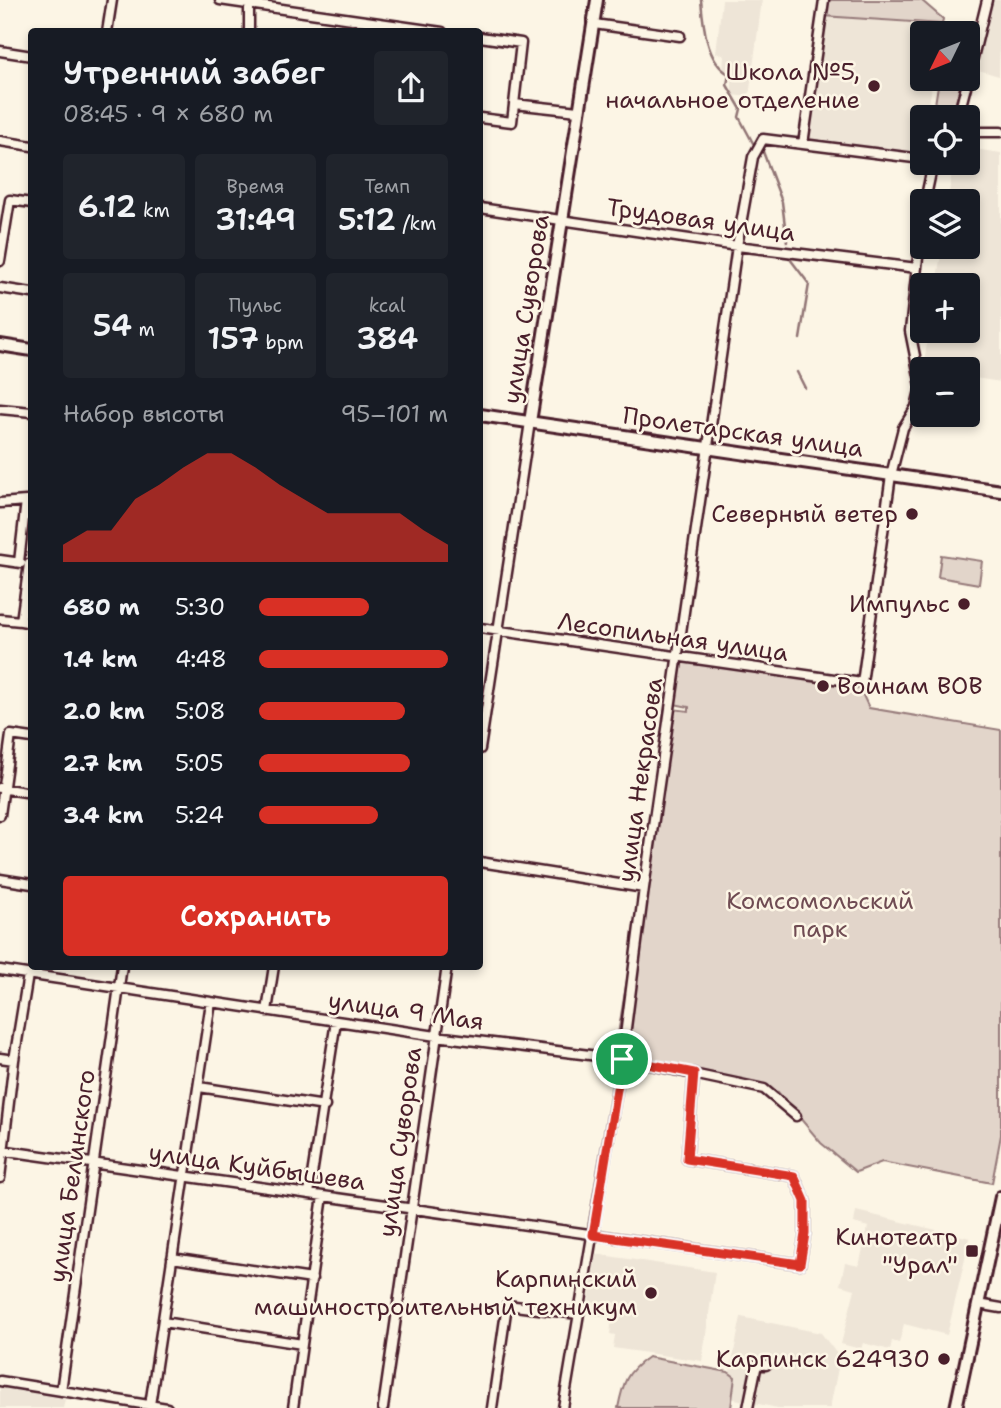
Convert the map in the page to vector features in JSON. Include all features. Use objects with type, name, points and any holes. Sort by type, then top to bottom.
[{"type":"main road","name":"улица Суворова","points":[[530,422],[597,0]]},
{"type":"main road","points":[[0,345],[28,348]]},
{"type":"main road","name":"Пролетарская улица","points":[[483,415],[1001,491]]},
{"type":"main road","points":[[957,1408],[1001,1197]]},
{"type":"street","points":[[108,28],[111,0]]},
{"type":"street","points":[[220,0],[249,2],[416,28]]},
{"type":"street","points":[[824,0],[803,144],[910,157]]},
{"type":"street","points":[[980,29],[987,0]]},
{"type":"street","points":[[249,2],[249,28]]},
{"type":"street","points":[[594,24],[680,36]]},
{"type":"street","points":[[483,37],[521,43],[512,122],[483,118]]},
{"type":"street","points":[[0,51],[28,55]]},
{"type":"street","points":[[514,104],[578,111]]},
{"type":"street","points":[[980,132],[1001,132]]},
{"type":"street","name":"улица Некрасова","points":[[563,1408],[622,1059],[644,888],[737,246],[753,158],[763,139],[803,144]]},
{"type":"street","points":[[0,141],[28,145]]},
{"type":"street","points":[[0,261],[10,200],[28,202]]},
{"type":"street","name":"Трудовая улица","points":[[483,208],[737,246],[917,268]]},
{"type":"street","points":[[891,475],[903,428],[916,407],[921,386],[910,331],[918,259]]},
{"type":"street","points":[[0,288],[28,292]]},
{"type":"street","points":[[0,409],[28,412]]},
{"type":"street","name":"улица Суворова","points":[[483,727],[530,422]]},
{"type":"street","name":"Лесопильная улица","points":[[483,629],[862,683],[891,475]]},
{"type":"street","points":[[0,503],[28,501]]},
{"type":"street","points":[[19,562],[28,507]]},
{"type":"street","points":[[0,560],[28,564]]},
{"type":"street","points":[[22,621],[28,578]]},
{"type":"street","points":[[0,618],[28,622]]},
{"type":"street","points":[[0,815],[11,736],[28,738]]},
{"type":"street","points":[[2,789],[28,792]]},
{"type":"street","points":[[483,862],[644,888]]},
{"type":"street","points":[[0,879],[28,883]]},
{"type":"street","name":"улица 9 Мая","points":[[0,970],[436,1036],[622,1059],[764,1090],[796,1116]]},
{"type":"street","name":"улица Белинского","points":[[61,1391],[121,970]]},
{"type":"street","points":[[267,1010],[273,970]]},
{"type":"street","name":"улица Суворова","points":[[383,1408],[446,970]]},
{"type":"street","points":[[0,1178],[14,1060],[28,975]]},
{"type":"street","points":[[150,1405],[211,1002]]},
{"type":"street","points":[[309,1194],[336,1021]]},
{"type":"street","points":[[0,1058],[14,1060]]},
{"type":"street","name":"улица Куйбышева","points":[[2,1150],[800,1264],[805,1234],[805,1201],[794,1176],[687,1159],[694,1073]]},
{"type":"street","points":[[199,1087],[325,1105]]},
{"type":"street","points":[[293,1408],[323,1196]]},
{"type":"street","points":[[172,1258],[312,1279]]},
{"type":"street","points":[[978,1304],[1001,1308]]},
{"type":"street","points":[[492,1408],[507,1305],[578,1314]]},
{"type":"street","points":[[163,1322],[302,1344]]},
{"type":"street","points":[[748,1408],[757,1364],[766,1365]]},
{"type":"street","points":[[0,1381],[167,1408]]},
{"type":"shaded area","points":[[722,0],[762,0],[749,97],[732,95],[732,72],[723,70],[724,55],[716,53]]},
{"type":"shaded area","points":[[992,0],[1001,0],[999,76],[980,70],[980,49]]},
{"type":"shaded area","name":"Школа №5, начальное отделение","points":[[825,17],[910,23],[910,91],[931,91],[929,105],[910,105],[910,151],[809,140]]},
{"type":"shaded area","points":[[980,150],[1001,153],[1001,382],[980,379],[980,357],[925,357],[927,343],[980,343],[980,273],[938,273],[940,259],[980,259],[980,189],[950,189],[951,175],[980,175]]},
{"type":"shaded area","points":[[856,1211],[970,1238],[947,1335],[904,1324],[899,1343],[892,1341],[890,1350],[863,1343],[861,1349],[841,1344],[855,1289],[840,1285],[845,1263],[859,1266],[868,1227],[854,1223]]},
{"type":"shaded area","name":"Карпинский машиностроительный техникум","points":[[595,1254],[715,1272],[702,1361],[613,1348],[615,1335],[610,1334],[612,1318],[587,1314]]},
{"type":"shaded area","points":[[741,1317],[821,1333],[840,1358],[830,1408],[778,1408],[725,1397]]},
{"type":"shaded area","points":[[0,1387],[65,1399],[63,1408],[0,1408]]},
{"type":"green space","points":[[826,0],[921,0],[943,19],[910,22],[823,16]]},
{"type":"green space","points":[[937,91],[959,91],[955,105],[935,105]]},
{"type":"green space","points":[[941,555],[982,561],[979,584],[938,577]]},
{"type":"green space","name":"Комсомольский парк","points":[[681,658],[859,687],[869,708],[1001,730],[1001,1135],[992,1183],[882,1162],[856,1172],[821,1143],[778,1092],[613,1064],[672,709],[689,711],[689,707],[674,704]]},
{"type":"green space","points":[[648,1357],[728,1372],[735,1377],[731,1408],[618,1408],[627,1379]]},
{"type":"waterway","points":[[701,0],[707,41],[715,61],[729,74],[727,85],[741,109],[739,117],[753,143]]},
{"type":"waterway","points":[[762,149],[782,202],[787,242]]},
{"type":"waterway","points":[[787,255],[809,284],[800,339]]},
{"type":"waterway","points":[[797,372],[805,388]]},
{"type":"place","name":"Школа №5, начальное отделение","points":[[874,86]]},
{"type":"place","name":"Северный ветер","points":[[912,514]]},
{"type":"place","name":"Импульс","points":[[964,604]]},
{"type":"place","name":"Воинам ВОВ","points":[[823,686]]},
{"type":"place","name":"Кинотеатр \"Урал\"","points":[[972,1251]]},
{"type":"place","name":"Карпинский машиностроительный техникум","points":[[651,1293]]},
{"type":"place","name":"Карпинск 624930","points":[[944,1359]]},
{"type":"route","points":[[622,1059],[694,1073],[687,1159],[794,1176],[805,1201],[805,1234],[800,1264],[593,1235],[622,1059]]}]
